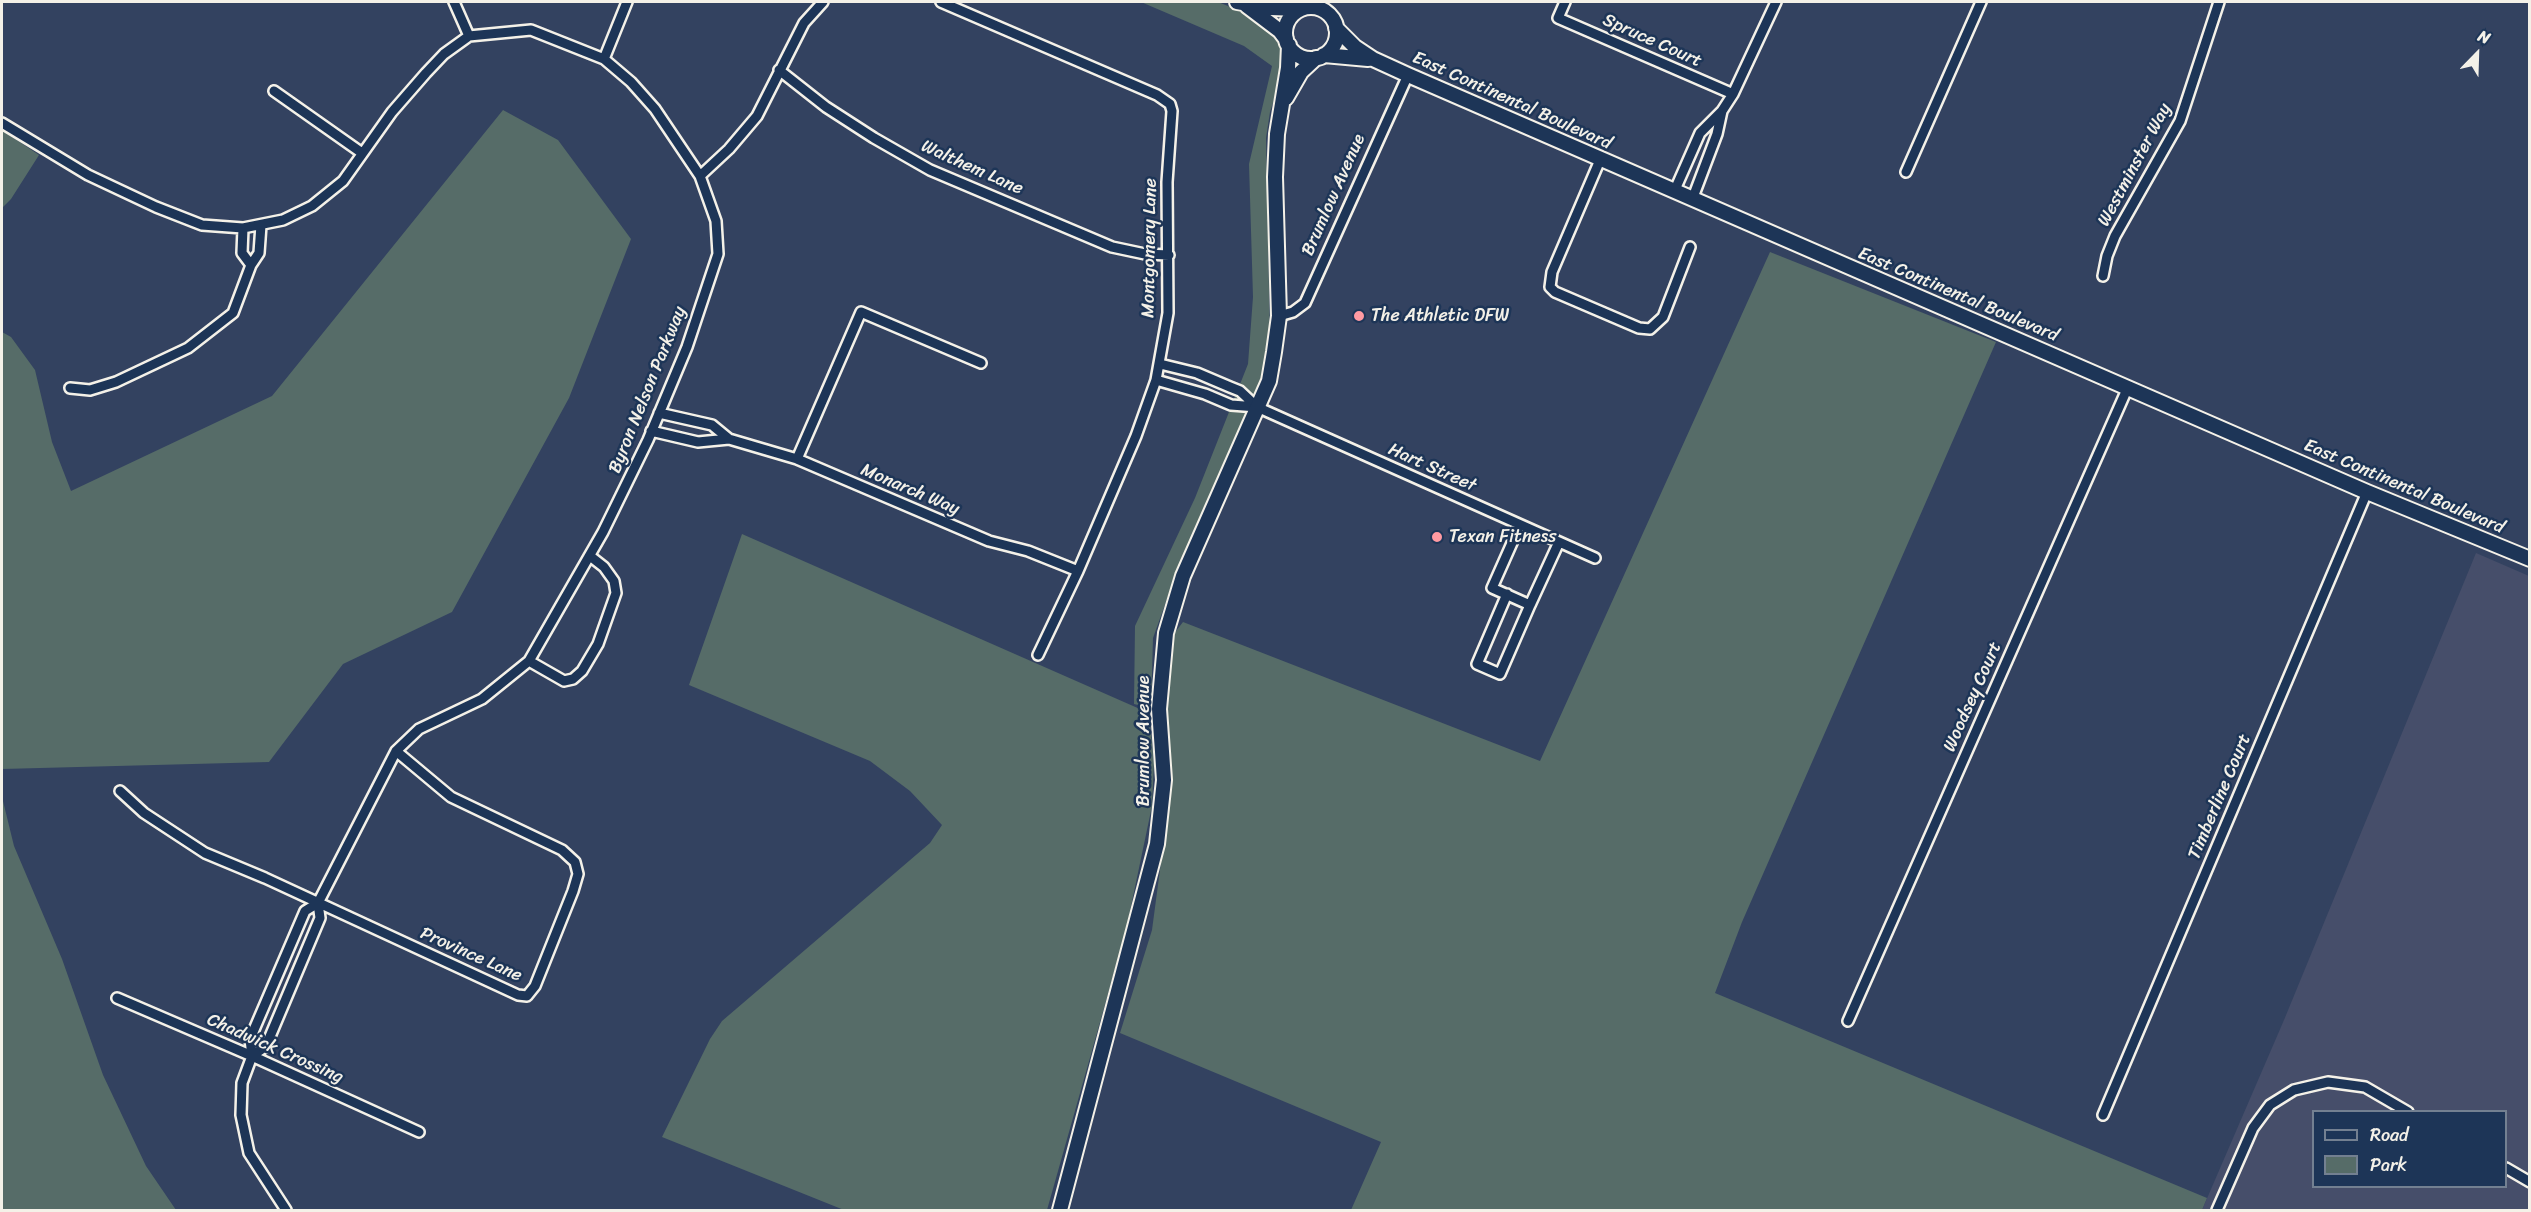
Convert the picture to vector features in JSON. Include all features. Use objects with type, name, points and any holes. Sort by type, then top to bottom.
[{"type":"main road","points":[[1241,3],[1280,31],[1300,56],[1320,56],[1334,44],[1333,2]]},
{"type":"main road","points":[[1241,3],[1287,10],[1307,6],[1323,10],[1335,24]]},
{"type":"main road","points":[[1287,42],[1288,21],[1307,6]]},
{"type":"main road","name":"East Continental Boulevard","points":[[1335,24],[1355,47],[1373,59],[1408,75],[2367,492],[2529,559]]},
{"type":"main road","name":"Brumlow Avenue","points":[[1060,1210],[1157,844],[1164,780],[1159,709],[1166,633],[1183,576],[1269,381],[1279,316],[1275,177],[1277,134],[1289,58],[1287,42]]},
{"type":"main road","name":"East Continental Boulevard","points":[[1320,56],[1338,54],[1373,59]]},
{"type":"main road","name":"Brumlow Avenue","points":[[1282,105],[1301,72],[1320,56]]},
{"type":"street","points":[[2,123],[88,175],[156,207],[202,225],[243,228],[284,220],[312,206],[343,181],[362,153],[426,73],[444,54],[469,36],[454,2]]},
{"type":"street","points":[[604,59],[627,2]]},
{"type":"street","points":[[699,176],[729,149],[757,116],[804,23],[823,2]]},
{"type":"street","name":"Montgomery Lane","points":[[941,2],[1157,95],[1170,104],[1173,118],[1167,182],[1168,313],[1156,380],[1136,436],[1078,571],[1038,655]]},
{"type":"street","name":"Spruce Court","points":[[1565,2],[1557,18],[1733,94]]},
{"type":"street","points":[[1674,192],[1700,133],[1722,111],[1733,94],[1776,2]]},
{"type":"street","points":[[1906,172],[1981,2]]},
{"type":"street","name":"Westminster Way","points":[[2103,276],[2107,255],[2115,236],[2180,121],[2219,2]]},
{"type":"street","name":"Byron Nelson Parkway","points":[[286,1210],[249,1153],[241,1115],[242,1083],[252,1056],[250,1040],[305,911],[318,903],[396,751],[425,726],[482,699],[529,661],[590,556],[628,482],[687,347],[718,254],[716,221],[699,176],[655,109],[631,82],[604,59],[531,30],[469,36]]},
{"type":"street","name":"Walthem Lane","points":[[779,70],[826,107],[930,170],[1112,247],[1145,254],[1169,255]]},
{"type":"street","name":"Brumlow Avenue","points":[[1279,316],[1293,312],[1305,303],[1408,75]]},
{"type":"street","points":[[274,91],[362,153]]},
{"type":"street","points":[[1692,200],[1717,134],[1722,111]]},
{"type":"street","points":[[1600,160],[1552,272],[1550,287],[1555,292],[1639,328],[1650,329],[1663,317],[1690,247]]},
{"type":"street","points":[[70,388],[90,390],[116,382],[188,348],[234,313],[251,265],[259,253],[261,225]]},
{"type":"street","points":[[243,228],[242,253],[251,265]]},
{"type":"street","points":[[797,459],[861,312],[981,363]]},
{"type":"street","points":[[1160,364],[1197,374],[1230,387],[1239,391],[1257,407]]},
{"type":"street","points":[[1156,380],[1204,394],[1231,405],[1257,407]]},
{"type":"street","name":"Woodsey Court","points":[[1848,1021],[2128,387]]},
{"type":"street","name":"Hart Street","points":[[1257,407],[1595,558]]},
{"type":"street","name":"Monarch Way","points":[[659,412],[712,425],[729,439]]},
{"type":"street","name":"Monarch Way","points":[[651,431],[698,442],[729,439],[797,459],[989,542],[1028,551],[1078,571]]},
{"type":"street","name":"Timberline Court","points":[[2103,1114],[2367,492]]},
{"type":"street","points":[[1520,525],[1492,588],[1530,605]]},
{"type":"street","points":[[1508,594],[1477,664],[1500,674],[1559,542]]},
{"type":"street","points":[[529,661],[564,681],[573,679],[582,670],[598,644],[616,593],[614,581],[604,567],[590,556]]},
{"type":"street","name":"Province Lane","points":[[120,791],[144,813],[205,853],[518,995],[526,996],[535,986],[573,891],[578,874],[575,862],[562,849],[451,797],[396,751]]},
{"type":"street","name":"Byron Nelson Parkway","points":[[252,1056],[266,1046],[320,918],[318,903]]},
{"type":"street","points":[[278,975],[293,981]]},
{"type":"street","name":"Chadwick Crossing","points":[[117,998],[419,1132]]},
{"type":"street","points":[[2217,1210],[2253,1128],[2270,1106],[2294,1090],[2328,1082],[2365,1087],[2405,1110]]},
{"type":"street","points":[[2507,1169],[2529,1182]]},
{"type":"shaded area","points":[[2476,553],[2529,576],[2529,1210],[2202,1210],[2284,1020]]},
{"type":"green space","points":[[1141,2],[1218,2],[1258,18],[1275,33],[1284,46],[1284,69],[1270,112],[1266,138],[1270,338],[1264,376],[1172,585],[1153,638],[1151,708],[1134,704],[1135,626],[1195,498],[1248,364],[1253,297],[1249,164],[1272,66],[1244,46]]},
{"type":"green space","points":[[503,110],[558,140],[631,239],[569,398],[452,612],[343,664],[269,762],[2,769],[2,332],[11,337],[35,370],[52,442],[71,491],[272,396]]},
{"type":"green space","points":[[2,130],[39,155],[11,199],[2,208]]},
{"type":"green space","points":[[1770,252],[1996,342],[1742,922],[1715,993],[2207,1198],[2202,1210],[1351,1210],[1381,1142],[1120,1033],[1152,930],[1171,787],[1165,685],[1173,635],[1183,622],[1540,761]]},
{"type":"green space","points":[[742,534],[1149,713],[1154,763],[1152,806],[1126,930],[1047,1210],[844,1210],[662,1137],[710,1039],[722,1021],[930,843],[942,825],[910,791],[870,761],[689,685]]},
{"type":"green space","points":[[2,797],[14,846],[62,959],[103,1075],[146,1166],[176,1210],[2,1210]]},
{"type":"place","name":"The Athletic DFW","points":[[1359,316]]},
{"type":"place","name":"Texan Fitness","points":[[1437,537]]}]
